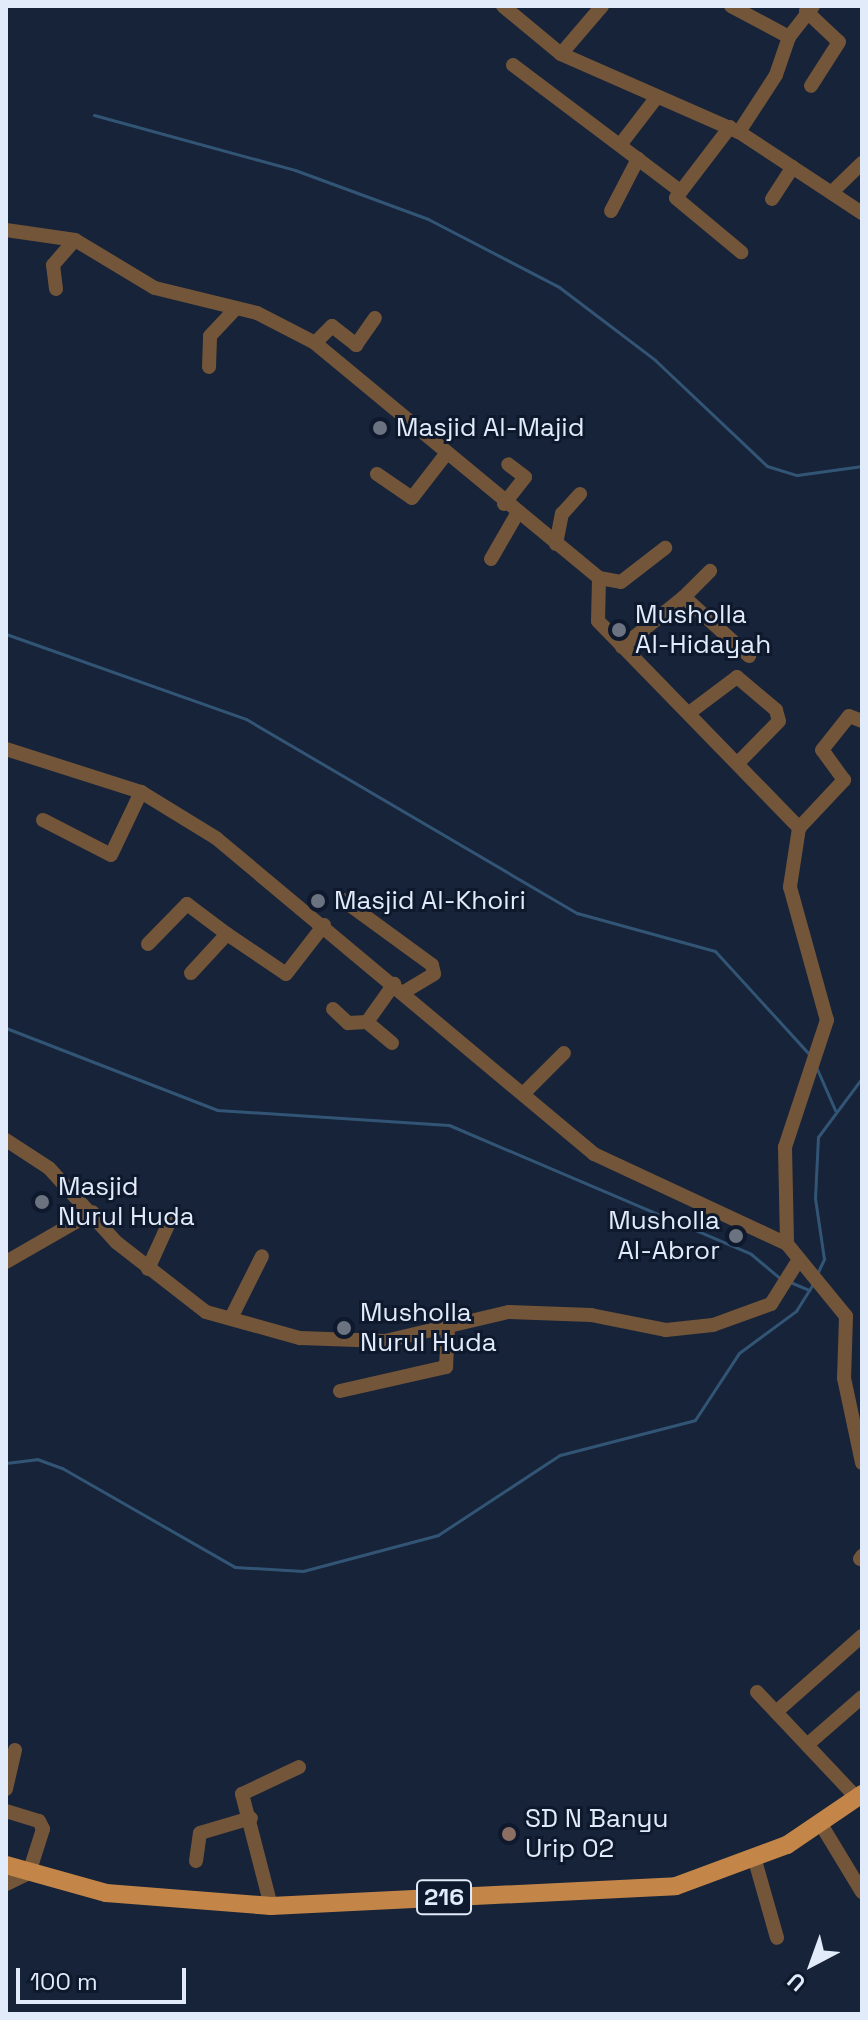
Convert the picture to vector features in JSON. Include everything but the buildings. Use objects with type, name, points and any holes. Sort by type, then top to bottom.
[{"type":"main road","name":"216","points":[[6,1865],[106,1893],[271,1906],[676,1886],[754,1857],[822,1826],[860,1796]]},
{"type":"street","points":[[503,6],[561,54],[656,98],[735,129],[862,213]]},
{"type":"street","points":[[561,54],[602,6]]},
{"type":"street","points":[[731,6],[789,37]]},
{"type":"street","points":[[741,252],[676,198],[776,75],[789,37],[810,9],[839,42],[811,86]]},
{"type":"street","points":[[513,65],[680,191]]},
{"type":"street","points":[[620,145],[656,98]]},
{"type":"street","points":[[611,211],[638,159]]},
{"type":"street","points":[[832,192],[862,163]]},
{"type":"street","points":[[772,199],[793,167]]},
{"type":"street","points":[[6,230],[75,240],[147,284],[283,323],[315,343],[504,504],[599,578],[621,582],[665,548]]},
{"type":"street","points":[[56,289],[53,265],[75,240]]},
{"type":"street","points":[[209,367],[210,336],[235,309]]},
{"type":"street","points":[[315,343],[332,326],[356,345],[375,318]]},
{"type":"street","points":[[377,474],[412,498],[446,454]]},
{"type":"street","points":[[504,504],[525,480],[508,464]]},
{"type":"street","points":[[556,544],[562,514],[580,494]]},
{"type":"street","points":[[491,559],[517,514]]},
{"type":"street","points":[[622,647],[684,597],[710,571]]},
{"type":"street","points":[[599,578],[593,613],[622,647],[799,828]]},
{"type":"street","points":[[684,597],[749,656]]},
{"type":"street","points":[[689,713],[737,677],[776,710],[779,721],[738,763]]},
{"type":"street","points":[[787,1244],[785,1147],[827,1020],[790,887],[799,828],[844,780],[822,750],[849,716],[862,721]]},
{"type":"street","points":[[6,749],[141,792],[247,858],[525,1092],[553,1123],[615,1166],[694,1195],[787,1244],[803,1266],[824,1285],[846,1316],[845,1392],[862,1463]]},
{"type":"street","points":[[43,820],[111,855],[141,792]]},
{"type":"street","points":[[343,900],[432,965],[434,974],[399,988],[367,1022]]},
{"type":"street","points":[[148,944],[187,904],[286,974],[324,925]]},
{"type":"street","points":[[191,973],[227,934]]},
{"type":"street","points":[[333,1009],[348,1023],[367,1022],[392,1043]]},
{"type":"street","points":[[525,1092],[564,1053]]},
{"type":"street","points":[[6,1140],[49,1168],[148,1269],[206,1312],[300,1338],[385,1341],[448,1331],[509,1312],[689,1329],[761,1311],[803,1266]]},
{"type":"street","points":[[6,1262],[93,1212]]},
{"type":"street","points":[[148,1269],[172,1216]]},
{"type":"street","points":[[231,1318],[262,1256]]},
{"type":"street","points":[[340,1391],[446,1367],[448,1331]]},
{"type":"street","points":[[776,1712],[862,1636]]},
{"type":"street","points":[[757,1692],[860,1796]]},
{"type":"street","points":[[807,1745],[862,1697]]},
{"type":"street","points":[[6,1789],[15,1750]]},
{"type":"street","points":[[271,1906],[243,1792],[299,1767]]},
{"type":"street","points":[[6,1811],[43,1824],[29,1873],[6,1884]]},
{"type":"street","points":[[196,1861],[200,1833],[251,1818]]},
{"type":"street","points":[[822,1826],[862,1892]]},
{"type":"street","points":[[754,1857],[777,1938]]},
{"type":"waterway","points":[[94,115],[295,170],[428,219],[559,287],[655,360],[767,466],[797,475],[862,466]]},
{"type":"waterway","points":[[6,634],[246,719],[577,913],[715,951],[810,1055]]},
{"type":"waterway","points":[[6,1028],[217,1110],[449,1125],[751,1254],[780,1278]]},
{"type":"waterway","points":[[817,1069],[835,1110]]},
{"type":"waterway","points":[[817,1274],[824,1259],[815,1198],[818,1137],[862,1078]]},
{"type":"waterway","points":[[790,1282],[809,1290]]},
{"type":"waterway","points":[[6,1463],[37,1459],[62,1468],[235,1567],[303,1571],[438,1535],[560,1455],[695,1420],[739,1353],[796,1311],[812,1285]]},
{"type":"place","name":"Masjid Al-Majid","points":[[380,428]]},
{"type":"place","name":"Musholla Al-Hidayah","points":[[619,630]]},
{"type":"place","name":"Masjid Al-Khoiri","points":[[318,901]]},
{"type":"place","name":"Masjid Nurul Huda","points":[[42,1202]]},
{"type":"place","name":"Musholla Al-Abror","points":[[736,1236]]},
{"type":"place","name":"Musholla Nurul Huda","points":[[344,1328]]},
{"type":"place","name":"SD N Banyu Urip 02","points":[[509,1834]]}]
